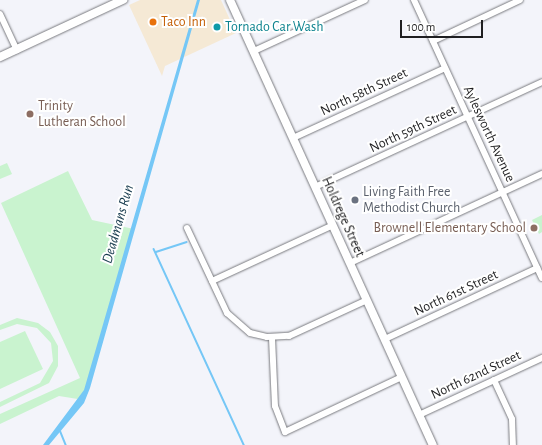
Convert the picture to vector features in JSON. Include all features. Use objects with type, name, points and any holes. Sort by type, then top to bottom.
[{"type":"main road","points":[[0,57],[123,0]]},
{"type":"main road","name":"Holdrege Street","points":[[230,0],[433,445]]},
{"type":"street","points":[[254,51],[364,0]]},
{"type":"street","name":"Aylesworth Avenue","points":[[414,0],[542,278]]},
{"type":"street","points":[[433,41],[520,0]]},
{"type":"street","points":[[0,14],[17,50]]},
{"type":"street","name":"North 58th Street","points":[[293,138],[445,68]]},
{"type":"street","name":"North 59th Street","points":[[316,187],[542,82]]},
{"type":"street","points":[[350,264],[542,174]]},
{"type":"street","points":[[212,281],[333,225]]},
{"type":"street","points":[[187,228],[212,281],[235,322],[250,333],[272,338],[297,333],[367,300]]},
{"type":"street","name":"North 61st Street","points":[[385,339],[537,268]]},
{"type":"street","points":[[272,338],[275,406],[285,432],[402,377]]},
{"type":"street","name":"North 62nd Street","points":[[420,415],[542,358]]},
{"type":"street","points":[[494,380],[512,419],[514,445]]},
{"type":"shaded area","points":[[140,0],[221,0],[236,33],[165,66],[162,76],[129,5]]},
{"type":"green space","points":[[7,163],[12,174],[0,179],[0,166]]},
{"type":"green space","points":[[68,171],[92,220],[134,229],[84,400],[59,396],[0,424],[0,414],[80,378],[1,203]]},
{"type":"green space","points":[[542,215],[542,232],[539,234],[532,220]]},
{"type":"green space","points":[[17,318],[38,323],[50,332],[58,346],[58,366],[49,383],[0,407],[0,402],[40,383],[53,361],[51,343],[37,328],[17,324],[0,330],[0,325]]},
{"type":"green space","points":[[25,331],[43,369],[0,389],[0,342]]},
{"type":"water","points":[[197,0],[200,0],[90,388],[84,403],[49,445],[43,445],[84,390]]},
{"type":"waterway","points":[[156,252],[186,242]]},
{"type":"waterway","points":[[154,249],[244,445]]},
{"type":"waterway","points":[[60,430],[66,445]]},
{"type":"place","name":"Taco Inn","points":[[153,22]]},
{"type":"place","name":"Tornado Car Wash","points":[[217,27]]},
{"type":"place","name":"Trinity Lutheran School","points":[[30,114]]},
{"type":"place","name":"Living Faith Free Methodist Church","points":[[355,200]]},
{"type":"place","name":"Brownell Elementary School","points":[[534,228]]},
{"type":"water label","name":"Deadmans Run","points":[[118,224]]}]
